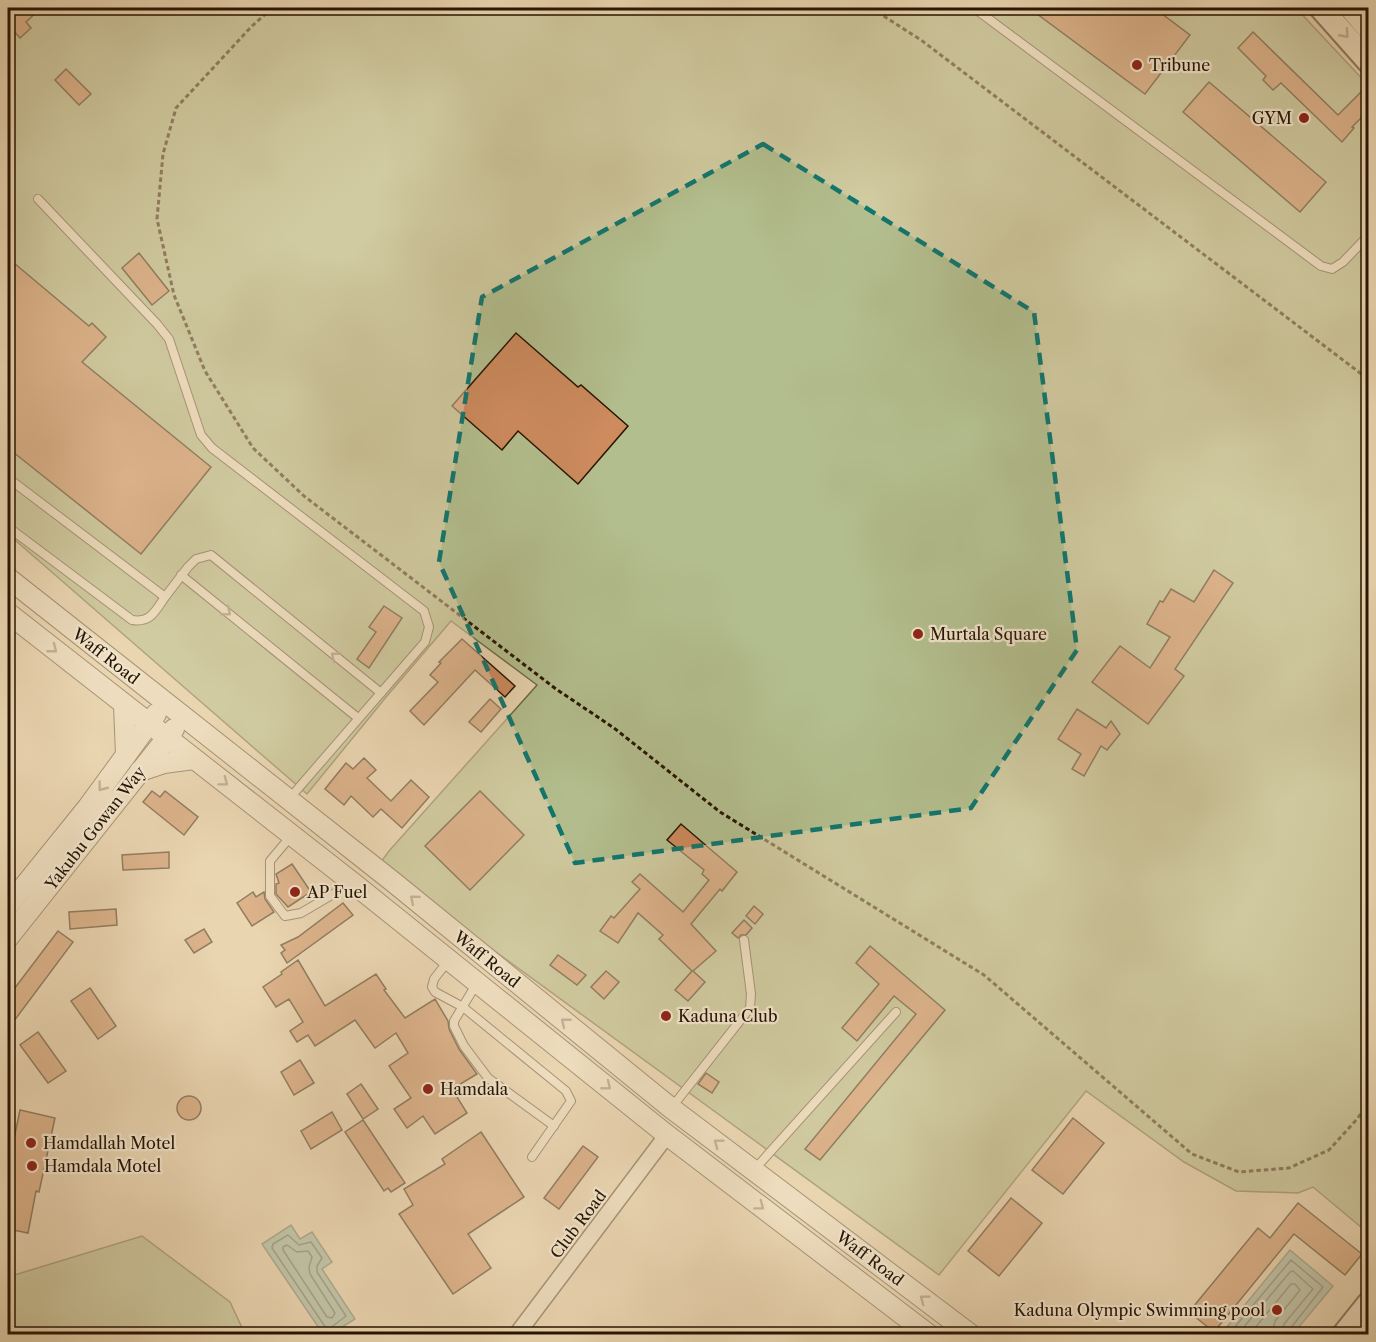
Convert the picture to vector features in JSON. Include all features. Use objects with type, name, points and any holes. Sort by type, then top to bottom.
[{"type":"main road","points":[[1321,8],[1368,61]]},
{"type":"main road","points":[[1351,8],[1368,28]]},
{"type":"main road","points":[[1344,1335],[1368,1304]]},
{"type":"street","name":"Waff Road","points":[[8,578],[392,881],[671,1108],[970,1335]]},
{"type":"street","name":"Waff Road","points":[[8,613],[449,959],[667,1135],[927,1335]]},
{"type":"street","name":"Yakubu Gowan Way","points":[[8,906],[88,807],[165,703]]},
{"type":"street","points":[[124,705],[126,755]]},
{"type":"street","name":"Yakubu Gowan Way","points":[[8,939],[183,717]]},
{"type":"street","points":[[140,771],[164,763],[194,759]]},
{"type":"street","name":"Club Road","points":[[517,1335],[667,1135]]},
{"type":"lane","points":[[974,8],[1321,266],[1332,269],[1343,262],[1368,236]]},
{"type":"lane","points":[[38,199],[169,339],[201,435],[212,448],[424,611],[429,627],[425,642],[288,800]]},
{"type":"lane","points":[[8,478],[165,597]]},
{"type":"lane","points":[[8,527],[132,620],[142,622],[148,619],[196,559],[211,555],[381,693]]},
{"type":"lane","points":[[181,575],[358,718]]},
{"type":"lane","points":[[292,835],[270,861],[270,896],[285,916],[301,913],[353,883]]},
{"type":"lane","points":[[671,1108],[750,1008],[751,994],[744,940]]},
{"type":"lane","points":[[449,959],[434,979],[432,987],[435,992],[463,1007],[566,1091],[571,1101],[532,1157]]},
{"type":"lane","points":[[477,982],[455,1018],[454,1026],[464,1046],[488,1078],[554,1126]]},
{"type":"lane","points":[[754,1170],[896,1012]]},
{"type":"path","points":[[272,8],[252,26],[176,108],[163,154],[157,219],[174,295],[201,360],[253,448],[304,496],[556,689],[614,728],[720,812],[984,975],[1192,1154],[1239,1172],[1289,1168],[1329,1150],[1358,1118],[1368,1102]]},
{"type":"path","points":[[871,8],[921,40],[1368,379]]},
{"type":"highlighted area","points":[[763,144],[1034,312],[1077,650],[971,808],[575,863],[439,562],[482,297]]},
{"type":"green space","name":"Murtala Square","points":[[8,8],[1296,8],[1368,85],[1368,1233],[1313,1187],[1298,1193],[1236,1191],[1184,1162],[1086,1091],[939,1275],[378,866],[537,685],[451,621],[307,794],[8,534]]},
{"type":"green space","points":[[142,1236],[230,1302],[245,1334],[8,1334],[8,1277]]},
{"type":"water","points":[[291,1225],[300,1239],[312,1232],[332,1262],[322,1269],[355,1319],[331,1334],[323,1334],[262,1244]]},
{"type":"water","name":"Kaduna Olympic Swimming pool","points":[[1290,1250],[1333,1286],[1293,1334],[1221,1334]]},
{"type":"building","points":[[8,8],[41,8],[26,22],[31,28],[20,38],[8,24]]},
{"type":"building","name":"Tribune","points":[[1029,8],[1154,8],[1190,35],[1145,94]]},
{"type":"building","points":[[1253,32],[1338,115],[1368,85],[1368,111],[1352,127],[1354,128],[1342,142],[1281,83],[1273,90],[1263,80],[1266,76],[1238,48]]},
{"type":"building","points":[[66,69],[91,94],[79,105],[55,80]]},
{"type":"building","name":"Tribune","points":[[1209,82],[1326,182],[1300,212],[1183,112]]},
{"type":"building","points":[[139,253],[169,291],[152,305],[122,268]]},
{"type":"building","points":[[8,258],[89,326],[92,323],[106,337],[82,362],[211,467],[141,554],[8,448]]},
{"type":"building","points":[[516,333],[578,387],[581,385],[628,426],[578,484],[518,431],[502,450],[452,406]]},
{"type":"building","points":[[1214,570],[1233,583],[1175,669],[1184,676],[1148,724],[1092,682],[1120,646],[1150,668],[1170,637],[1147,624],[1160,601],[1163,602],[1171,589],[1194,602]]},
{"type":"building","points":[[384,606],[402,618],[369,668],[357,659],[376,632],[369,627]]},
{"type":"building","points":[[462,639],[515,686],[505,697],[475,670],[424,725],[410,711],[438,682],[430,675],[441,663],[439,662]]},
{"type":"building","points":[[490,699],[501,709],[481,732],[469,722]]},
{"type":"building","points":[[1077,709],[1106,728],[1111,721],[1120,734],[1107,750],[1101,746],[1084,776],[1072,769],[1081,754],[1058,739]]},
{"type":"building","points":[[364,758],[376,770],[367,778],[391,801],[411,780],[429,797],[402,828],[381,809],[373,817],[351,796],[344,805],[325,789],[346,763],[353,769]]},
{"type":"building","points":[[152,791],[160,797],[165,791],[198,817],[184,835],[143,802]]},
{"type":"building","points":[[480,791],[524,835],[470,890],[425,846]]},
{"type":"building","points":[[681,824],[737,872],[691,924],[716,951],[693,971],[705,982],[688,1001],[675,990],[692,971],[659,939],[663,935],[638,913],[618,943],[600,931],[611,916],[614,918],[640,889],[632,882],[640,874],[683,912],[709,880],[702,874],[704,870],[667,840]]},
{"type":"building","points":[[169,852],[169,868],[123,870],[122,855]]},
{"type":"building","points":[[292,864],[311,892],[288,907],[276,894],[276,884],[279,883],[276,874]]},
{"type":"building","points":[[253,892],[256,897],[264,892],[265,899],[274,912],[252,926],[237,903]]},
{"type":"building","points":[[343,903],[353,915],[287,963],[281,953],[285,950],[281,945],[298,937]]},
{"type":"building","points":[[754,906],[763,914],[755,924],[746,916]]},
{"type":"building","points":[[116,909],[117,925],[70,929],[69,912]]},
{"type":"building","points":[[744,920],[752,928],[746,935],[738,938],[732,933]]},
{"type":"building","points":[[204,929],[212,942],[194,953],[185,940]]},
{"type":"building","points":[[58,931],[73,942],[8,1029],[8,997]]},
{"type":"building","points":[[870,946],[945,1010],[820,1160],[805,1149],[916,1014],[894,996],[857,1041],[842,1028],[879,984],[856,963]]},
{"type":"building","points":[[558,955],[586,975],[577,985],[550,965]]},
{"type":"building","points":[[298,960],[325,1006],[376,974],[386,989],[384,990],[405,1018],[435,999],[448,1021],[449,1029],[459,1049],[477,1074],[452,1089],[467,1113],[435,1134],[423,1116],[407,1128],[394,1109],[411,1098],[389,1066],[408,1053],[396,1033],[375,1048],[355,1020],[315,1046],[308,1035],[297,1042],[290,1031],[303,1022],[289,999],[276,1007],[263,987]]},
{"type":"building","points":[[606,971],[619,982],[604,999],[591,987]]},
{"type":"building","points":[[90,988],[116,1026],[98,1039],[71,1001]]},
{"type":"building","points":[[38,1032],[66,1071],[48,1083],[20,1045]]},
{"type":"building","points":[[300,1060],[314,1083],[294,1095],[281,1072]]},
{"type":"building","points":[[706,1073],[719,1082],[712,1093],[698,1084]]},
{"type":"building","points":[[361,1084],[378,1109],[363,1119],[347,1094]]},
{"type":"building","points":[[189,1096],[194,1097],[200,1103],[200,1113],[194,1119],[189,1120],[184,1119],[178,1113],[177,1108],[178,1103],[184,1097]]},
{"type":"building","name":"Hamdallah Motel","points":[[20,1110],[55,1118],[39,1192],[36,1191],[28,1233],[8,1229],[8,1168]]},
{"type":"building","points":[[332,1112],[342,1130],[311,1149],[301,1131]]},
{"type":"building","points":[[1073,1118],[1104,1143],[1063,1194],[1032,1170]]},
{"type":"building","points":[[363,1120],[405,1183],[391,1192],[388,1188],[384,1191],[345,1132]]},
{"type":"building","points":[[481,1132],[524,1197],[468,1234],[491,1268],[453,1294],[399,1214],[413,1205],[404,1189],[445,1164],[442,1159]]},
{"type":"building","points":[[583,1146],[598,1157],[559,1209],[544,1198]]},
{"type":"building","points":[[1011,1198],[1042,1223],[999,1276],[968,1251]]},
{"type":"building","points":[[1298,1203],[1362,1254],[1345,1275],[1294,1234],[1214,1332],[1189,1312],[1258,1228],[1270,1238]]},
{"type":"place","name":"Tribune","points":[[1137,65]]},
{"type":"place","name":"GYM","points":[[1304,118]]},
{"type":"place","name":"Murtala Square","points":[[918,634]]},
{"type":"place","name":"AP Fuel","points":[[295,892]]},
{"type":"place","name":"Kaduna Club","points":[[666,1016]]},
{"type":"place","name":"Hamdala","points":[[428,1089]]},
{"type":"place","name":"Hamdallah Motel","points":[[31,1143]]},
{"type":"place","name":"Hamdala Motel","points":[[32,1166]]},
{"type":"place","name":"Kaduna Olympic Swimming pool","points":[[1277,1310]]}]
